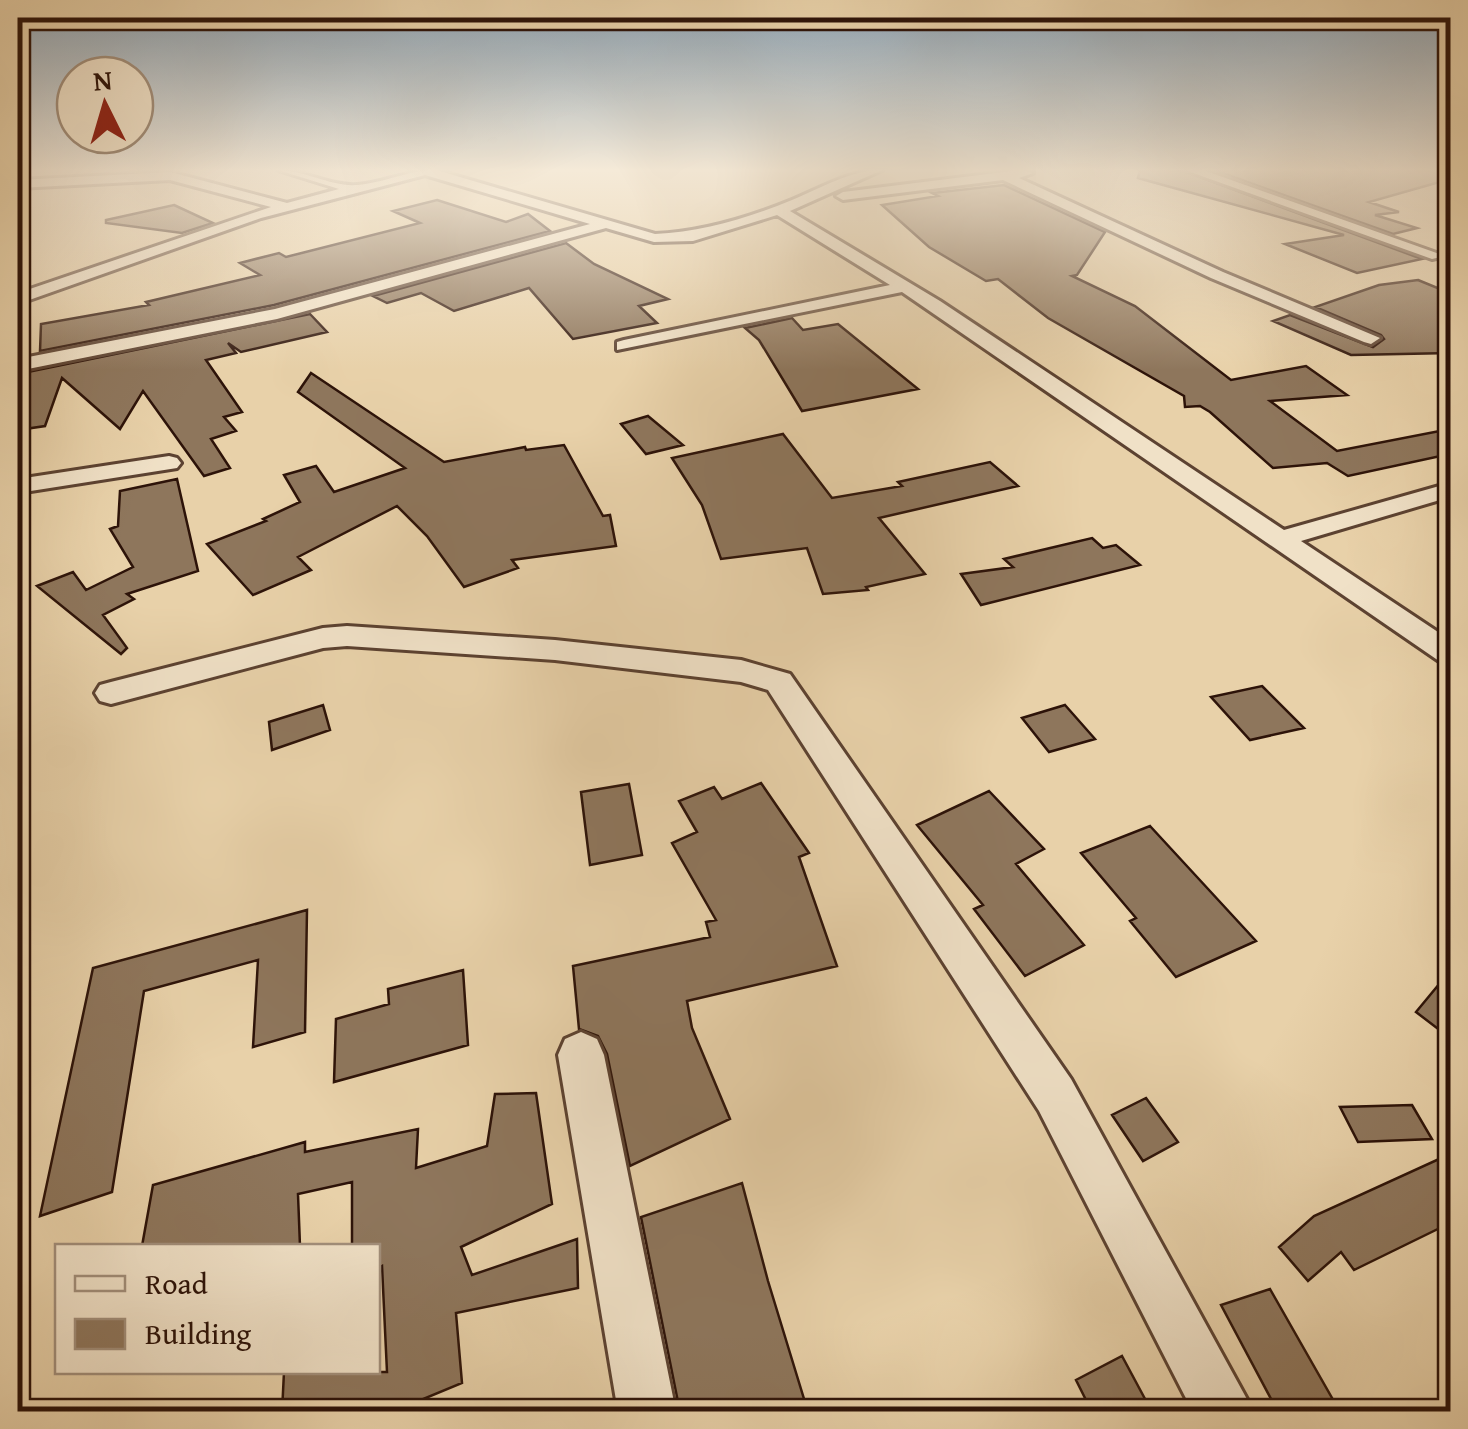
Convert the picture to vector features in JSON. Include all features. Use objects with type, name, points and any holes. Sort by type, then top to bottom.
[{"type":"street","points":[[18,298],[199,237]]},
{"type":"street","points":[[18,365],[277,314],[560,237]]},
{"type":"street","points":[[649,237],[688,237]]},
{"type":"street","points":[[822,237],[904,287],[1450,654]]},
{"type":"street","points":[[1136,237],[1371,338]]},
{"type":"street","points":[[1382,237],[1437,256]]},
{"type":"street","points":[[624,346],[904,287]]},
{"type":"street","points":[[18,486],[169,463]]},
{"type":"street","points":[[1280,539],[1450,490]]},
{"type":"street","points":[[111,693],[323,638],[347,636],[592,654],[741,670],[779,682],[1055,1094],[1225,1412]]},
{"type":"street","points":[[581,1055],[646,1412]]},
{"type":"building","points":[[366,237],[529,237],[274,305],[40,351],[41,324],[149,305],[146,302],[260,275],[240,263],[279,253],[286,257]]},
{"type":"building","points":[[917,237],[1102,237],[1077,275],[1072,276],[1135,306],[1231,380],[1306,366],[1347,395],[1270,401],[1337,451],[1450,429],[1450,454],[1348,476],[1327,463],[1273,468],[1210,412],[1200,406],[1185,407],[1184,396],[1048,318],[998,279],[986,281]]},
{"type":"building","points":[[1362,237],[1422,259],[1357,273],[1285,244]]},
{"type":"building","points":[[566,243],[594,264],[668,299],[639,306],[657,323],[573,339],[529,288],[454,311],[421,293],[387,303],[373,296]]},
{"type":"building","points":[[1418,280],[1450,293],[1450,353],[1351,355],[1273,321],[1290,315],[1373,347],[1384,339],[1381,335],[1315,307],[1379,285]]},
{"type":"building","points":[[310,314],[327,332],[241,352],[228,343],[236,353],[206,360],[242,412],[224,417],[236,431],[211,439],[230,468],[204,476],[143,391],[120,429],[62,378],[45,426],[18,430],[18,374]]},
{"type":"building","points":[[792,318],[803,330],[838,324],[918,389],[802,411],[759,340],[745,328]]},
{"type":"building","points":[[311,373],[444,462],[525,447],[526,450],[564,445],[603,516],[610,515],[616,546],[512,560],[518,568],[464,587],[427,536],[397,506],[298,557],[311,570],[253,595],[207,544],[266,521],[263,519],[300,502],[284,475],[316,466],[334,492],[405,468],[298,392]]},
{"type":"building","points":[[648,416],[683,445],[646,454],[621,424]]},
{"type":"building","points":[[783,434],[832,498],[902,486],[898,482],[990,462],[1018,486],[879,518],[925,574],[866,587],[868,590],[823,594],[807,548],[721,559],[702,505],[672,458]]},
{"type":"building","points":[[177,479],[198,571],[127,594],[134,599],[103,615],[127,648],[121,654],[37,586],[73,572],[86,590],[133,567],[110,529],[118,526],[120,491]]},
{"type":"building","points":[[1092,538],[1103,548],[1116,545],[1140,565],[981,605],[961,574],[1013,567],[1004,559]]},
{"type":"building","points":[[1262,686],[1304,728],[1250,740],[1211,697]]},
{"type":"building","points":[[323,705],[330,730],[272,750],[269,722]]},
{"type":"building","points":[[1065,705],[1095,739],[1049,752],[1022,718]]},
{"type":"building","points":[[761,783],[809,853],[799,857],[837,966],[687,1001],[692,1028],[730,1119],[630,1166],[607,1054],[598,1036],[579,1029],[573,966],[710,937],[706,922],[716,920],[672,843],[697,832],[679,801],[714,787],[722,799]]},
{"type":"building","points":[[629,784],[642,855],[590,865],[581,792]]},
{"type":"building","points":[[989,791],[1044,849],[1016,864],[1084,945],[1025,976],[974,909],[983,905],[917,825]]},
{"type":"building","points":[[1150,826],[1256,941],[1176,977],[1130,921],[1136,918],[1081,853]]},
{"type":"building","points":[[307,910],[305,1032],[253,1047],[258,960],[144,991],[112,1192],[40,1216],[93,968]]},
{"type":"building","points":[[463,970],[468,1045],[334,1082],[336,1019],[389,1004],[388,989]]},
{"type":"building","points":[[1450,971],[1450,1038],[1416,1012]]},
{"type":"building","points":[[536,1093],[552,1204],[461,1247],[472,1275],[577,1239],[578,1288],[456,1313],[462,1383],[392,1412],[282,1412],[284,1374],[387,1372],[380,1244],[352,1244],[352,1182],[298,1194],[300,1244],[142,1244],[153,1185],[305,1142],[305,1152],[418,1129],[416,1168],[487,1146],[495,1094]]},
{"type":"building","points":[[1146,1098],[1178,1142],[1143,1161],[1112,1115]]},
{"type":"building","points":[[1412,1105],[1432,1139],[1358,1142],[1340,1107]]},
{"type":"building","points":[[1450,1154],[1450,1223],[1354,1270],[1341,1252],[1308,1281],[1279,1247],[1314,1216]]},
{"type":"building","points":[[742,1183],[808,1412],[680,1412],[641,1217]]},
{"type":"building","points":[[1270,1289],[1340,1412],[1278,1412],[1221,1305]]},
{"type":"building","points":[[1122,1356],[1152,1412],[1092,1412],[1076,1380]]}]
